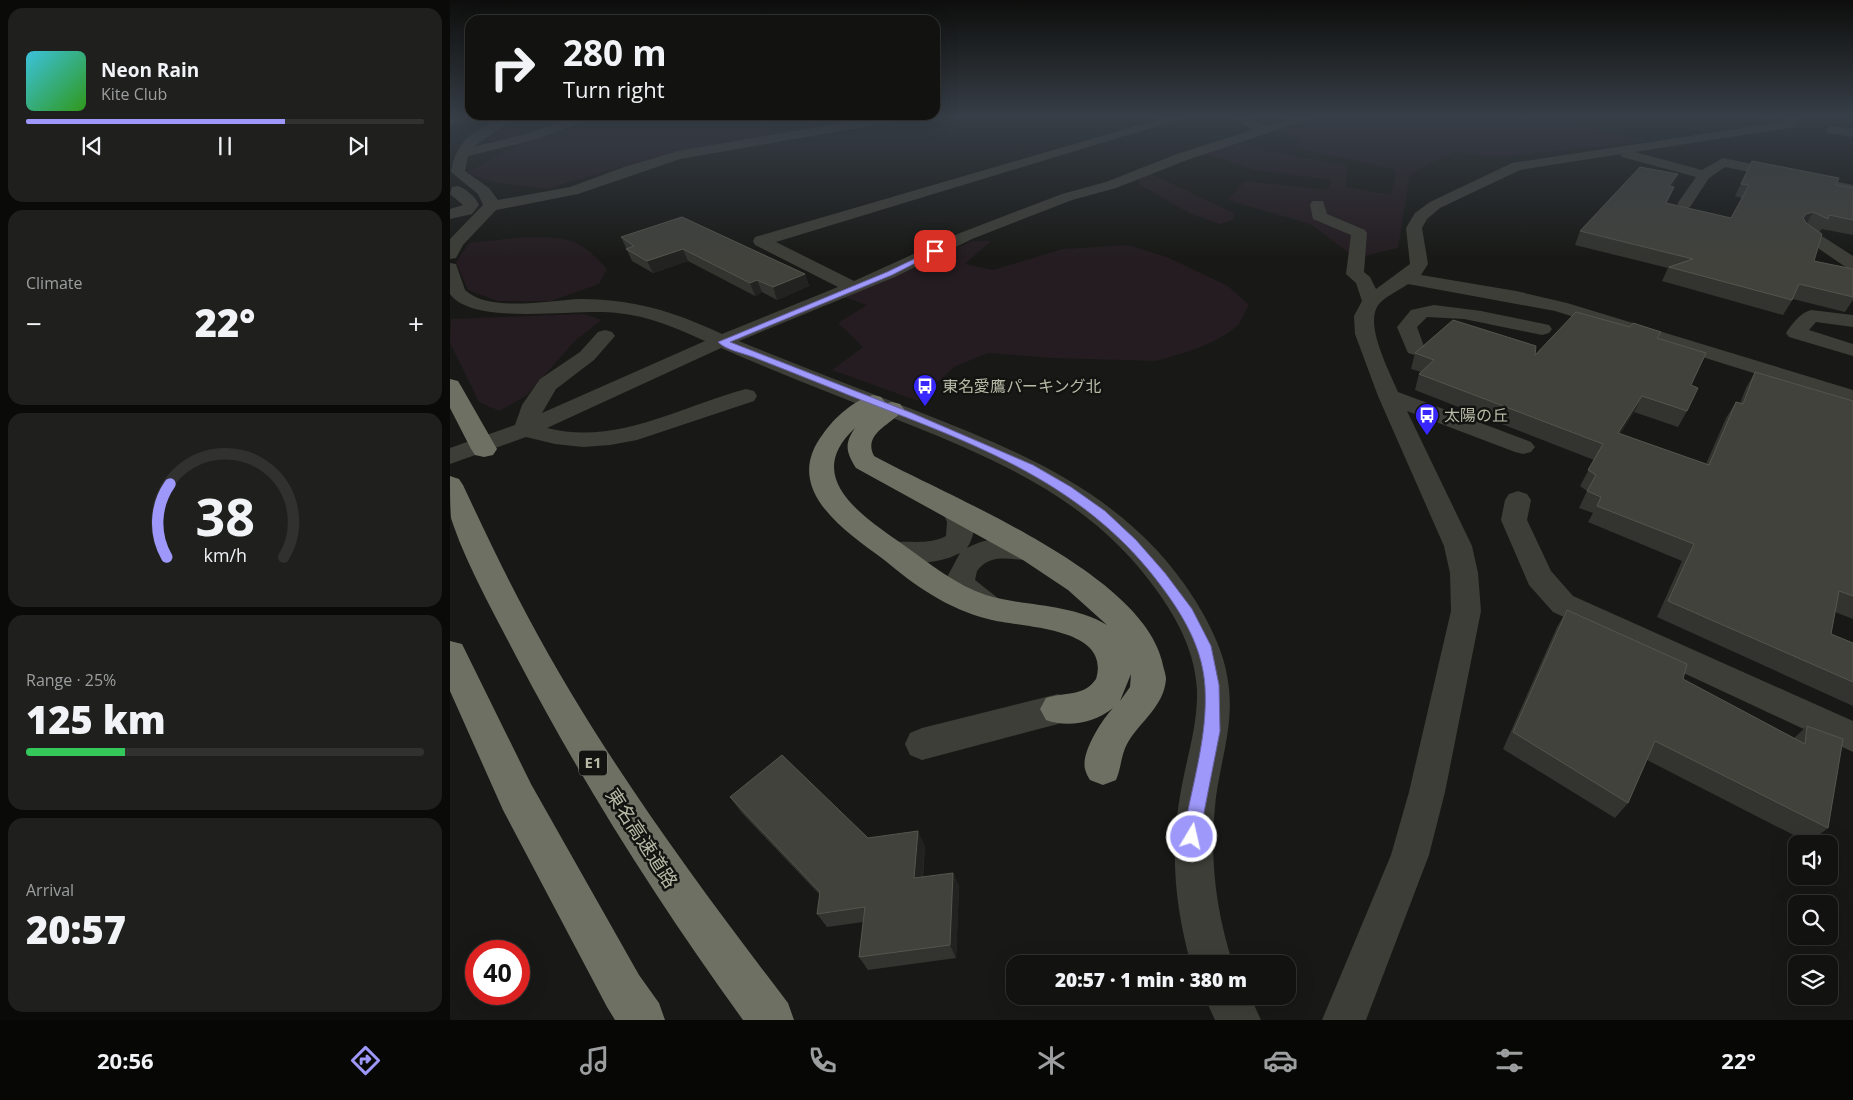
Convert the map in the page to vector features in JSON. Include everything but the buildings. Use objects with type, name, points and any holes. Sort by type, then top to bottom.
[{"type":"highway","points":[[450,386],[484,449]]},
{"type":"highway","points":[[883,405],[873,424],[860,439],[857,446],[858,454],[876,468],[952,506],[1060,569],[1100,599],[1132,631],[1143,646],[1149,678],[1145,694],[1136,708],[1114,733],[1109,742],[1103,768]]},
{"type":"highway","points":[[883,405],[847,422],[830,441],[822,461],[822,473],[831,498],[840,510],[941,587],[988,606],[1086,628],[1100,636],[1109,646],[1114,658],[1115,671],[1112,684],[1105,695],[1094,703],[1081,708],[1058,709]]},
{"type":"highway","name":"東名高速道路","points":[[450,485],[517,629],[591,760],[700,926],[771,1020]]},
{"type":"highway","points":[[450,654],[517,797],[622,991],[642,1020]]},
{"type":"street","points":[[458,172],[460,164]]},
{"type":"street","points":[[458,172],[475,164]]},
{"type":"street","points":[[450,254],[455,243],[491,206],[586,187],[650,164]]},
{"type":"street","points":[[854,288],[761,241],[1023,164]]},
{"type":"street","points":[[450,456],[525,429],[692,353],[854,288],[966,236],[1067,197],[1111,185],[1165,164]]},
{"type":"street","points":[[1344,1020],[1410,855],[1427,792],[1466,611],[1464,573],[1458,546],[1388,396],[1365,334],[1364,316],[1371,301],[1406,278],[1420,264],[1414,228],[1421,216],[1436,204],[1517,166],[1533,164]]},
{"type":"street","points":[[1675,164],[1710,171],[1739,172]]},
{"type":"street","points":[[1685,204],[1710,171],[1721,164]]},
{"type":"street","points":[[1731,164],[1853,188]]},
{"type":"street","points":[[458,172],[488,194],[491,206]]},
{"type":"street","points":[[450,214],[467,210],[470,207],[470,201],[456,191],[472,184]]},
{"type":"street","points":[[509,188],[538,197]]},
{"type":"street","points":[[508,217],[538,197]]},
{"type":"street","points":[[1318,204],[1318,216],[1359,233],[1355,274],[1364,281],[1371,301]]},
{"type":"street","points":[[1805,232],[1853,264]]},
{"type":"street","points":[[450,268],[457,292],[473,303],[502,308],[578,304],[630,308],[675,319],[722,342],[883,405],[1030,467],[1067,489],[1101,514],[1132,543],[1161,576],[1188,613],[1204,646],[1212,685],[1212,731],[1198,795],[1192,837],[1192,882],[1201,930],[1209,955]]},
{"type":"street","points":[[1406,278],[1516,297],[1560,307],[1853,397]]},
{"type":"street","points":[[1448,321],[1518,344],[1542,329],[1560,307]]},
{"type":"street","points":[[1415,349],[1407,327],[1410,321],[1422,312],[1453,313],[1542,329]]},
{"type":"street","points":[[1853,321],[1811,316],[1796,333],[1853,350]]},
{"type":"street","points":[[525,429],[533,404],[548,384],[587,356],[605,336]]},
{"type":"street","points":[[525,429],[550,438],[583,440],[628,435],[746,396]]},
{"type":"street","points":[[1388,396],[1523,447]]},
{"type":"street","points":[[1518,500],[1514,520],[1517,527],[1539,577],[1563,604],[1853,737]]},
{"type":"street","points":[[892,551],[921,554],[936,552],[958,540],[962,530],[962,521],[952,506]]},
{"type":"street","points":[[988,606],[965,588],[960,578],[962,570],[968,562],[988,549],[1012,546],[1030,551]]},
{"type":"street","points":[[922,744],[1058,709]]},
{"type":"street","points":[[1231,1005],[1239,1020]]},
{"type":"shaded area","points":[[483,164],[633,164],[546,189],[492,182],[467,172]]},
{"type":"shaded area","points":[[1236,164],[1334,164],[1347,166],[1346,187],[1391,195],[1396,170],[1368,164],[1431,164],[1410,174],[1398,248],[1356,258],[1310,224],[1228,200],[1245,181],[1327,190],[1332,180],[1255,170]]},
{"type":"shaded area","points":[[1151,174],[1234,213],[1233,220],[1220,224],[1191,214],[1140,185],[1138,179]]},
{"type":"shaded area","points":[[523,237],[560,238],[579,244],[597,258],[607,269],[599,284],[551,301],[498,301],[468,290],[456,262],[469,243]]},
{"type":"shaded area","points":[[973,241],[991,241],[965,264],[993,270],[1063,249],[1128,245],[1167,257],[1228,286],[1249,305],[1239,324],[1228,333],[1199,348],[1167,358],[1156,361],[1052,358],[988,353],[954,367],[918,401],[832,370],[863,347],[838,323],[867,305],[841,296]]},
{"type":"shaded area","points":[[585,314],[601,320],[575,341],[526,396],[499,411],[479,402],[450,343],[451,319]]},
{"type":"place","name":"東名愛鷹パーキング北","points":[[925,407]]},
{"type":"place","name":"太陽の丘","points":[[1427,436]]},
{"type":"route","points":[[935,251],[889,273],[722,342],[909,415],[1030,467],[1067,489],[1101,514],[1132,543],[1161,576],[1188,613],[1204,646],[1212,685],[1212,731],[1198,795],[1192,837]]}]
